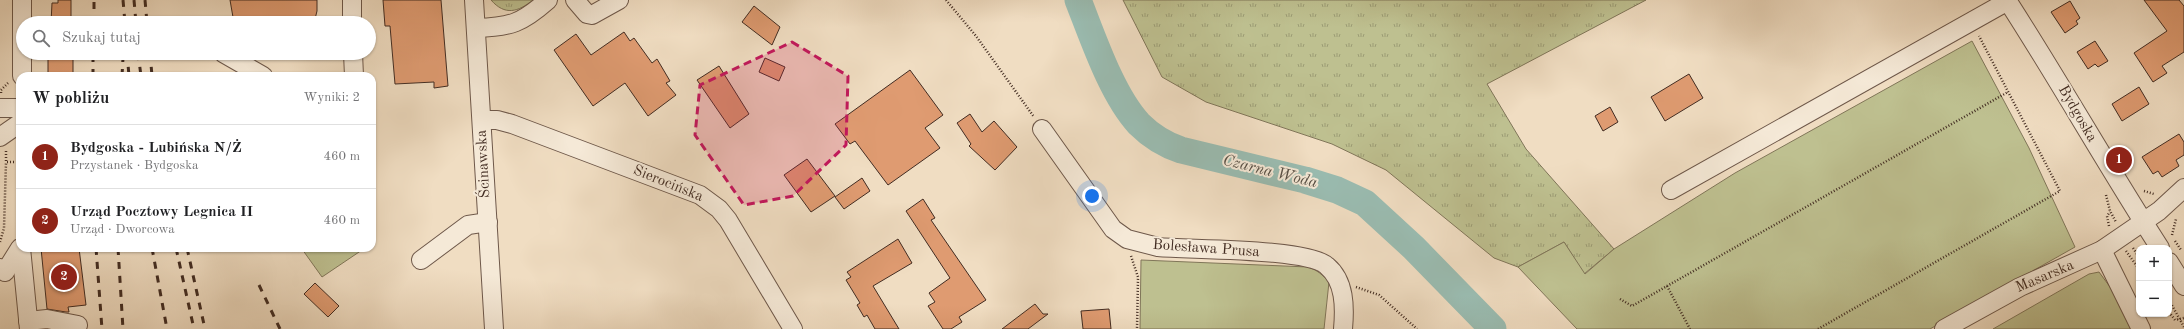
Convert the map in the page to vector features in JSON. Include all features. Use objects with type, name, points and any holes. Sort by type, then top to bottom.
[{"type":"street","points":[[22,0],[22,16]]},
{"type":"street","points":[[352,0],[352,16]]},
{"type":"street","name":"Ścinawska","points":[[474,0],[494,329]]},
{"type":"street","points":[[476,28],[498,27],[517,23],[530,16],[548,0]]},
{"type":"street","points":[[575,0],[587,14],[592,15],[619,0]]},
{"type":"street","points":[[1671,190],[1972,23],[2007,1]]},
{"type":"street","name":"Bydgoska","points":[[2007,1],[2067,94],[2100,153],[2158,245]]},
{"type":"street","points":[[22,60],[22,72]]},
{"type":"street","points":[[235,60],[256,72]]},
{"type":"street","points":[[353,60],[354,72]]},
{"type":"street","points":[[0,108],[16,108]]},
{"type":"street","name":"Sierocińska","points":[[482,120],[498,120],[512,124],[674,184],[708,199],[719,208],[728,220],[793,329]]},
{"type":"street","points":[[0,137],[16,126]]},
{"type":"street","name":"Bolesława Prusa","points":[[1042,129],[1107,223],[1124,237],[1147,245],[1170,248],[1304,256],[1326,265],[1334,272],[1339,283]]},
{"type":"street","name":"Masarska","points":[[1944,329],[2007,294],[2102,250],[2161,209],[2184,188]]},
{"type":"street","points":[[421,260],[468,225],[488,222]]},
{"type":"street","points":[[2102,250],[2141,329]]},
{"type":"street","points":[[2,270],[18,252]]},
{"type":"street","points":[[21,252],[28,325],[47,319],[78,325]]},
{"type":"street","points":[[2172,267],[2184,286]]},
{"type":"street","points":[[1339,283],[1343,295],[1343,329]]},
{"type":"path","points":[[946,0],[976,36],[1042,129]]},
{"type":"path","points":[[1818,329],[2060,190],[1972,23]]},
{"type":"path","points":[[1620,299],[1632,306],[2008,92]]},
{"type":"path","points":[[0,242],[4,228],[6,162]]},
{"type":"path","points":[[1124,237],[1138,277],[1137,329]]},
{"type":"path","points":[[1339,283],[1361,288],[1379,295],[1418,329]]},
{"type":"path","points":[[1667,286],[1690,329]]},
{"type":"path","points":[[2172,305],[2184,327]]},
{"type":"path","points":[[2172,316],[2175,320],[2184,318]]},
{"type":"highlighted area","points":[[792,42],[848,76],[846,145],[793,196],[744,205],[695,135],[700,85]]},
{"type":"green space","points":[[491,0],[533,0],[517,9],[506,10],[496,5]]},
{"type":"green space","points":[[1123,0],[1646,0],[1487,84],[1526,149],[1614,249],[1584,274],[1564,242],[1518,267],[1494,258],[1386,170],[1332,144],[1206,102],[1162,77]]},
{"type":"green space","points":[[1972,41],[2029,148],[2075,247],[1930,329],[1577,329],[1518,267],[1564,242],[1585,274],[1614,249],[1735,173]]},
{"type":"green space","points":[[304,252],[359,252],[322,277]]},
{"type":"green space","points":[[1141,260],[1311,268],[1320,273],[1329,282],[1324,329],[1140,329]]},
{"type":"green space","points":[[2099,272],[2116,295],[2132,329],[1993,329],[2089,274]]},
{"type":"building","points":[[58,0],[71,0],[71,16],[51,16],[52,3],[58,3]]},
{"type":"building","points":[[230,0],[317,0],[316,16],[233,16]]},
{"type":"building","points":[[383,0],[441,0],[448,86],[434,88],[434,82],[395,84],[390,26],[385,26]]},
{"type":"building","points":[[2144,0],[2179,0],[2184,6],[2184,52],[2162,66],[2167,73],[2153,82],[2134,53],[2167,31]]},
{"type":"building","points":[[2070,1],[2080,18],[2076,21],[2078,24],[2065,33],[2051,12]]},
{"type":"building","points":[[754,6],[780,27],[772,45],[742,22]]},
{"type":"building","points":[[624,32],[630,41],[634,38],[652,63],[657,59],[670,81],[666,83],[676,95],[648,116],[625,83],[593,106],[554,50],[576,34],[591,55]]},
{"type":"building","points":[[2095,41],[2108,61],[2098,67],[2095,64],[2088,69],[2077,52]]},
{"type":"building","points":[[765,58],[785,67],[779,81],[759,72]]},
{"type":"building","points":[[48,60],[73,60],[73,72],[48,72]]},
{"type":"building","points":[[719,66],[749,114],[730,128],[697,80]]},
{"type":"building","points":[[910,70],[943,115],[925,128],[940,148],[888,185],[855,141],[850,144],[835,124]]},
{"type":"building","points":[[1689,74],[1703,98],[1665,121],[1651,97]]},
{"type":"building","points":[[2139,87],[2149,104],[2122,121],[2112,104]]},
{"type":"building","points":[[1610,107],[1618,122],[1603,131],[1595,116]]},
{"type":"building","points":[[970,114],[982,132],[994,121],[1017,147],[995,170],[969,146],[971,144],[957,123]]},
{"type":"building","points":[[2179,134],[2184,142],[2184,155],[2176,160],[2179,166],[2162,177],[2158,171],[2153,174],[2142,157]]},
{"type":"building","points":[[807,159],[835,196],[811,212],[784,175]]},
{"type":"building","points":[[862,178],[870,191],[844,209],[835,197]]},
{"type":"building","points":[[923,199],[935,218],[931,220],[986,300],[959,317],[962,322],[951,329],[943,329],[928,306],[935,302],[929,293],[950,278],[906,211]]},
{"type":"building","points":[[898,239],[912,263],[873,286],[899,329],[875,329],[867,315],[864,317],[857,305],[860,303],[846,280],[851,277],[847,272]]},
{"type":"building","points":[[41,252],[79,252],[86,305],[68,307],[69,312],[47,309]]},
{"type":"building","points":[[315,283],[339,306],[328,317],[304,294]]},
{"type":"building","points":[[1035,304],[1043,314],[1048,314],[1028,329],[1002,329]]},
{"type":"building","points":[[1109,309],[1111,329],[1083,329],[1081,311]]},
{"type":"waterway","name":"Czarna Woda","points":[[1078,0],[1104,65],[1120,98],[1139,124],[1154,136],[1164,143],[1181,150],[1305,180],[1337,190],[1365,203],[1414,248],[1493,329]]},
{"type":"railway","points":[[94,0],[94,16]]},
{"type":"railway","points":[[123,0],[124,16]]},
{"type":"railway","points":[[134,0],[135,16]]},
{"type":"railway","points":[[145,0],[146,16]]},
{"type":"railway","points":[[93,60],[93,72]]},
{"type":"railway","points":[[122,72],[123,60]]},
{"type":"railway","points":[[128,60],[129,72]]},
{"type":"railway","points":[[139,60],[140,72]]},
{"type":"railway","points":[[151,60],[152,72]]},
{"type":"railway","points":[[96,252],[102,329]]},
{"type":"railway","points":[[118,252],[123,329]]},
{"type":"railway","points":[[153,252],[167,329]]},
{"type":"railway","points":[[177,252],[194,329]]},
{"type":"railway","points":[[188,252],[205,329]]},
{"type":"railway","points":[[259,285],[280,329]]},
{"type":"place","name":"Bydgoska - Lubińska N/Ż","points":[[2119,160]]},
{"type":"place","name":"Urząd Pocztowy Legnica II","points":[[64,277]]}]
